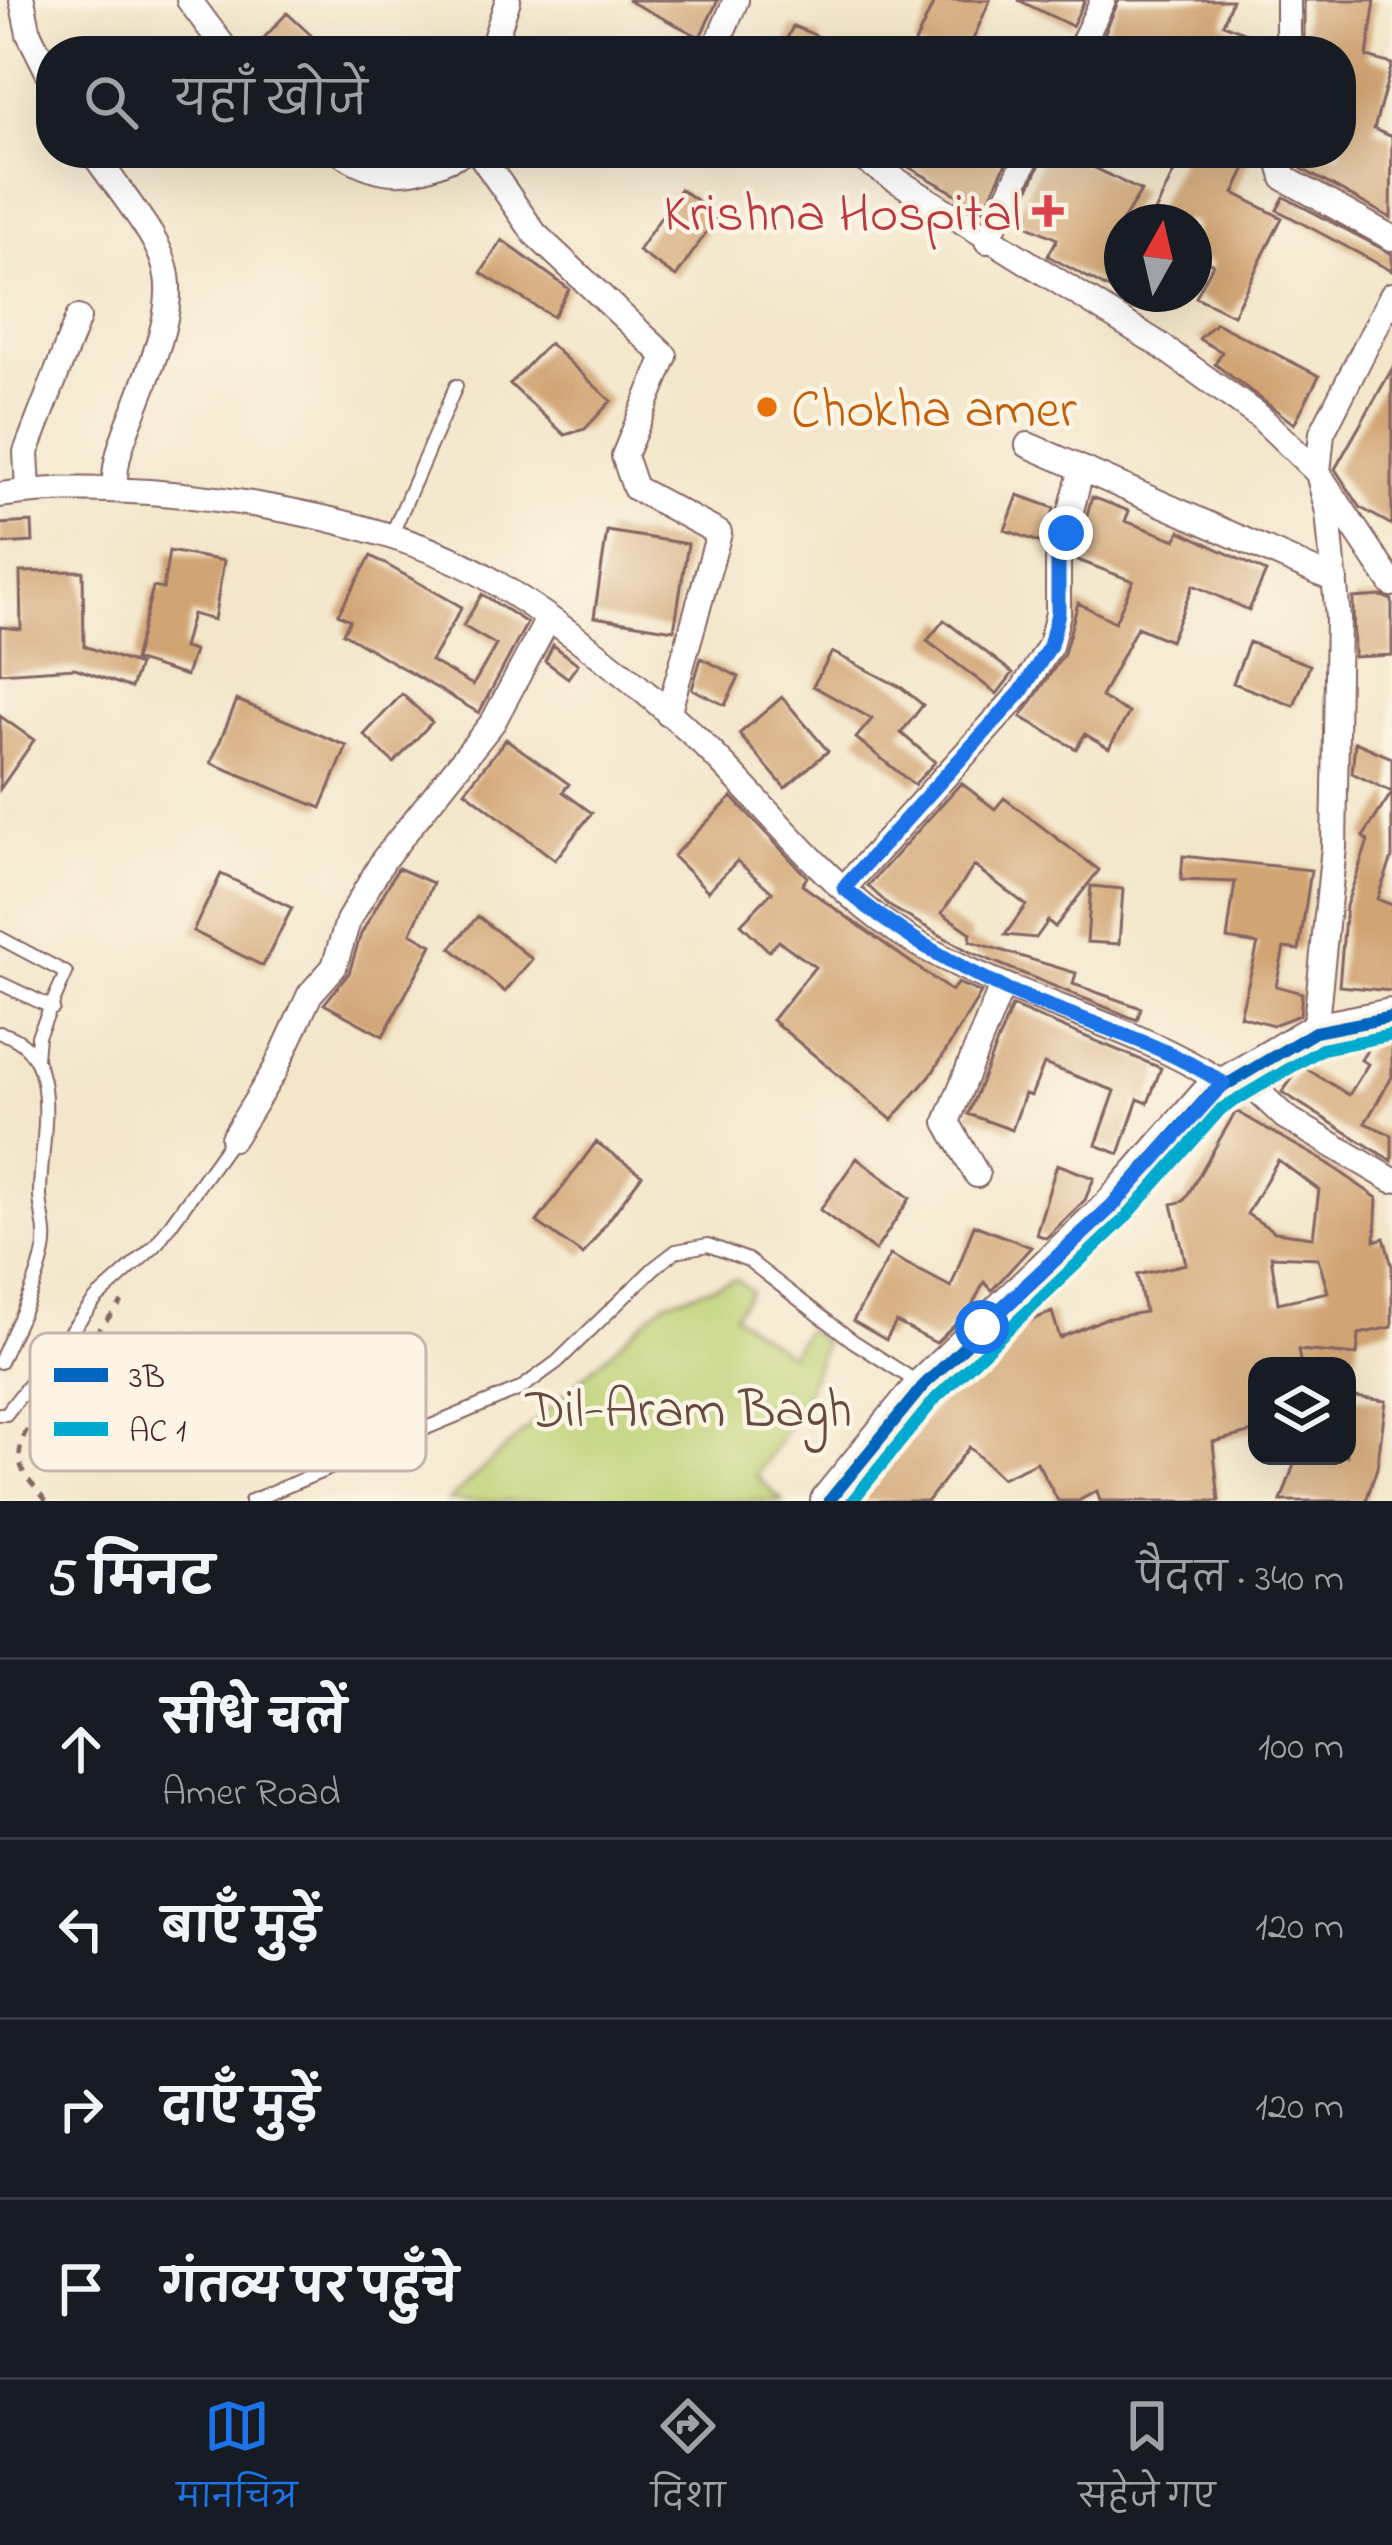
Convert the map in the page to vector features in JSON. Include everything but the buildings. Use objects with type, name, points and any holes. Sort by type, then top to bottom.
[{"type":"main road","points":[[829,1501],[923,1385],[1112,1206],[1231,1078],[1316,1032],[1392,1017]]},
{"type":"street","points":[[22,0],[36,48]]},
{"type":"street","points":[[189,0],[215,36]]},
{"type":"street","points":[[496,36],[508,0]]},
{"type":"street","points":[[720,36],[736,0]]},
{"type":"street","points":[[1086,36],[1102,0]]},
{"type":"street","points":[[1288,0],[1288,36]]},
{"type":"street","points":[[103,168],[162,250],[171,281],[167,320],[122,442],[116,489]]},
{"type":"street","points":[[368,168],[404,176],[424,168]]},
{"type":"street","points":[[489,168],[535,234],[665,356],[624,457],[635,488],[718,533],[668,714]]},
{"type":"street","points":[[876,168],[1157,343],[1260,417],[1318,473],[1392,584]]},
{"type":"street","points":[[987,241],[1022,168]]},
{"type":"street","points":[[1281,168],[1284,178],[1392,238]]},
{"type":"street","points":[[1316,1032],[1334,847],[1334,580],[1318,473],[1327,420],[1392,295]]},
{"type":"street","points":[[28,491],[26,452],[78,318]]},
{"type":"street","points":[[1028,446],[1334,580]]},
{"type":"street","points":[[844,888],[1021,692],[1050,646],[1058,613],[1058,560],[1081,472]]},
{"type":"street","points":[[0,495],[116,489],[216,500],[391,536],[491,580],[668,714],[882,920],[1003,986],[1231,1078],[1285,1117],[1392,1180]]},
{"type":"street","points":[[233,1138],[275,1070],[310,994],[334,967],[348,921],[384,860],[493,722],[547,621]]},
{"type":"street","points":[[977,1175],[947,1122],[1003,986]]},
{"type":"lane","points":[[391,536],[455,386]]},
{"type":"lane","points":[[0,938],[66,973],[38,1036],[36,1059],[44,1094],[44,1252],[0,1363]]},
{"type":"lane","points":[[0,983],[53,1008]]},
{"type":"lane","points":[[0,1033],[14,1036],[36,1059]]},
{"type":"lane","points":[[69,1333],[96,1298],[155,1246],[233,1138]]},
{"type":"lane","points":[[426,1428],[520,1389],[557,1362],[655,1268],[690,1245],[708,1245],[748,1260],[853,1341],[923,1385]]},
{"type":"lane","points":[[0,1414],[6,1414],[30,1383]]},
{"type":"lane","points":[[251,1501],[323,1471]]},
{"type":"path","points":[[97,1333],[123,1300]]},
{"type":"path","points":[[30,1425],[21,1439],[20,1463],[46,1501]]},
{"type":"green space","name":"Dil-Aram Bagh","points":[[736,1279],[751,1291],[734,1315],[789,1355],[807,1329],[824,1343],[803,1402],[756,1476],[783,1501],[448,1501],[665,1302]]},
{"type":"transit line","name":"3B","points":[[829,1501],[923,1386],[1112,1206],[1209,1095],[1315,1032],[1392,1017]]},
{"type":"transit line","points":[[852,1501],[936,1398],[1124,1219],[1221,1109],[1322,1049],[1392,1035]]},
{"type":"place","name":"Krishna Hospital","points":[[1048,211]]},
{"type":"place","name":"Chokha amer","points":[[767,407]]},
{"type":"route","points":[[982,1327],[1112,1206],[1223,1083],[1176,1053],[1010,990],[928,948],[882,920],[844,888],[1021,692],[1050,646],[1058,613],[1058,560],[1066,533]]}]
